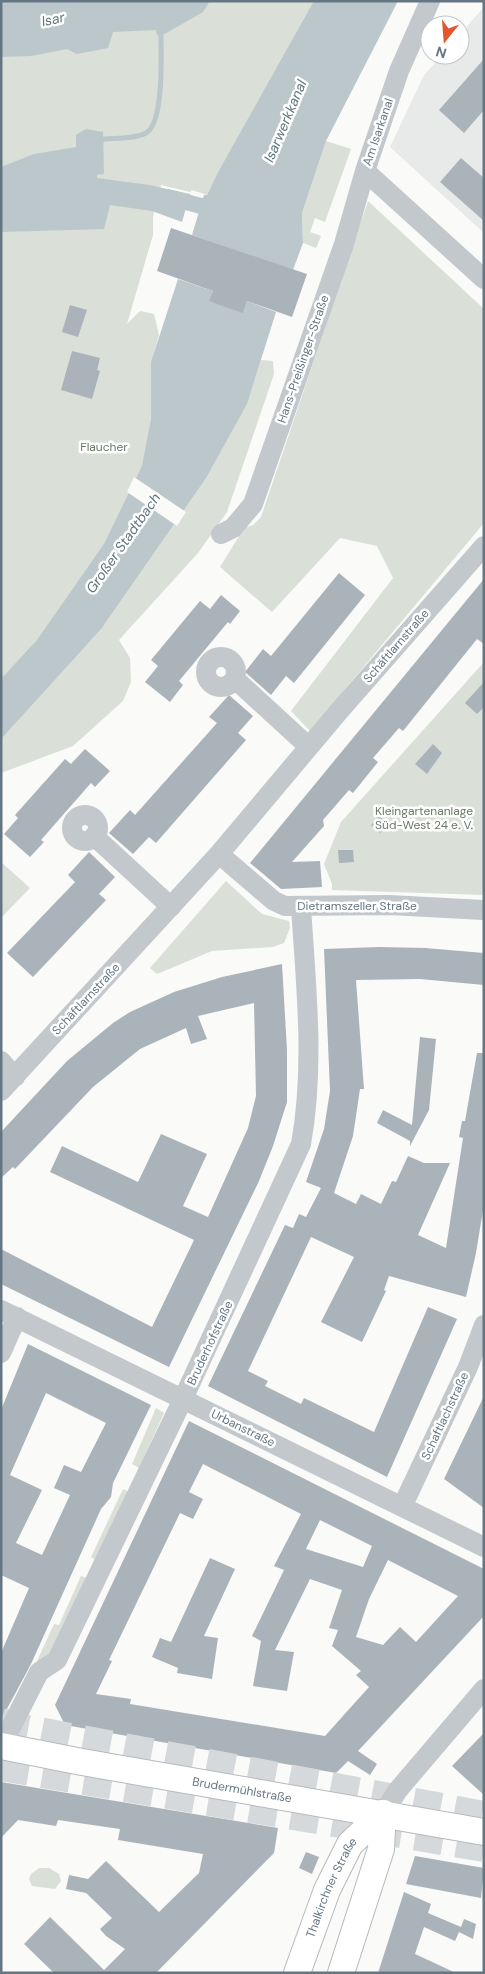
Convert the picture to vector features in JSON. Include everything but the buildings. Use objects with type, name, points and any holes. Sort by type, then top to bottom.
[{"type":"main road","name":"Brudermühlstraße","points":[[1,1746],[82,1762],[484,1832]]},
{"type":"main road","name":"Thalkirchner Straße","points":[[297,1973],[327,1890],[350,1844],[382,1813]]},
{"type":"main road","name":"Thalkirchner Straße","points":[[340,1973],[381,1850],[382,1813]]},
{"type":"street","name":"Am Isarkanal","points":[[430,1],[399,71],[365,171],[484,279]]},
{"type":"street","name":"Hans-Preißinger-Straße","points":[[221,534],[233,528],[253,504],[344,244],[365,171]]},
{"type":"street","name":"Schäftlarnstraße","points":[[8,1084],[219,854],[309,747],[484,546]]},
{"type":"street","points":[[235,679],[309,747]]},
{"type":"street","points":[[94,836],[171,907]]},
{"type":"street","name":"Dietramszeller Straße","points":[[219,854],[274,901],[285,906],[390,904],[484,910]]},
{"type":"street","name":"Bruderhofstraße","points":[[1,1746],[39,1672],[57,1660],[184,1399],[300,1144],[307,1110],[308,1085],[306,975],[301,907]]},
{"type":"street","points":[[1,1061],[8,1084]]},
{"type":"street","points":[[1,1353],[9,1313]]},
{"type":"street","name":"Urbanstraße","points":[[9,1313],[484,1547]]},
{"type":"street","name":"Schaftlachstraße","points":[[402,1506],[468,1367],[484,1325]]},
{"type":"street","name":"Thalkirchner Straße","points":[[382,1813],[404,1783],[484,1690]]},
{"type":"shaded area","points":[[484,7],[484,233],[390,147],[424,75],[433,65],[470,65],[470,23]]},
{"type":"green space","name":"Flaucher","points":[[1,1],[398,1],[244,128],[207,195],[192,190],[190,192],[161,185],[153,217],[153,235],[127,324],[140,311],[154,314],[159,335],[153,357],[251,390],[261,360],[273,361],[274,374],[227,512],[198,553],[119,640],[130,658],[131,682],[123,701],[73,746],[1,773]]},
{"type":"green space","points":[[326,141],[351,149],[325,222],[315,218],[310,232],[321,236],[316,248],[303,243],[302,213]]},
{"type":"green space","points":[[368,201],[484,309],[484,523],[310,731],[291,711],[393,578],[377,546],[340,538],[272,612],[220,567],[244,528],[253,525],[261,517]]},
{"type":"green space","name":"Kleingartenanlage Süd-West 24 e. V.","points":[[484,662],[484,895],[332,890],[332,884],[324,864],[341,822]]},
{"type":"green space","points":[[1,862],[30,888],[1,918]]},
{"type":"green space","points":[[226,881],[262,914],[289,921],[290,928],[284,943],[273,947],[212,951],[157,974],[150,968]]},
{"type":"green space","points":[[156,1408],[164,1413],[139,1468],[132,1464]]},
{"type":"green space","points":[[123,1489],[129,1492],[96,1560],[91,1557]]},
{"type":"green space","points":[[81,1576],[89,1579],[51,1652],[36,1663],[54,1624],[59,1625]]},
{"type":"green space","points":[[39,1868],[49,1868],[59,1874],[61,1881],[55,1889],[32,1886],[29,1879],[31,1874]]},
{"type":"water","name":"Isar","points":[[1,1],[210,1],[203,12],[161,36],[157,35],[156,30],[113,32],[108,48],[77,54],[67,49],[31,56],[1,57]]},
{"type":"water","name":"Isarwerkkanal","points":[[314,1],[398,1],[326,141],[302,213],[303,243],[293,270],[192,235],[204,195],[207,195]]},
{"type":"water","points":[[86,129],[103,132],[104,174],[97,175],[97,178],[149,185],[190,194],[182,222],[152,211],[110,205],[104,229],[1,232],[1,167],[34,154],[76,147],[76,135]]},
{"type":"water","name":"Großer Stadtbach","points":[[178,279],[213,291],[210,301],[243,312],[247,301],[276,312],[247,404],[206,478],[101,629],[1,739],[1,679],[37,640],[104,544],[142,466],[151,419],[151,362]]},
{"type":"pier","points":[[134,477],[186,512],[177,526],[127,492]]},
{"type":"waterway","points":[[99,143],[104,139],[142,135],[152,127],[159,103],[161,36]]},
{"type":"waterway","points":[[167,197],[201,206],[222,206]]},
{"type":"tunnel","points":[[1,1722],[23,1728],[484,1815]]},
{"type":"tunnel","points":[[1,1767],[484,1848]]}]
